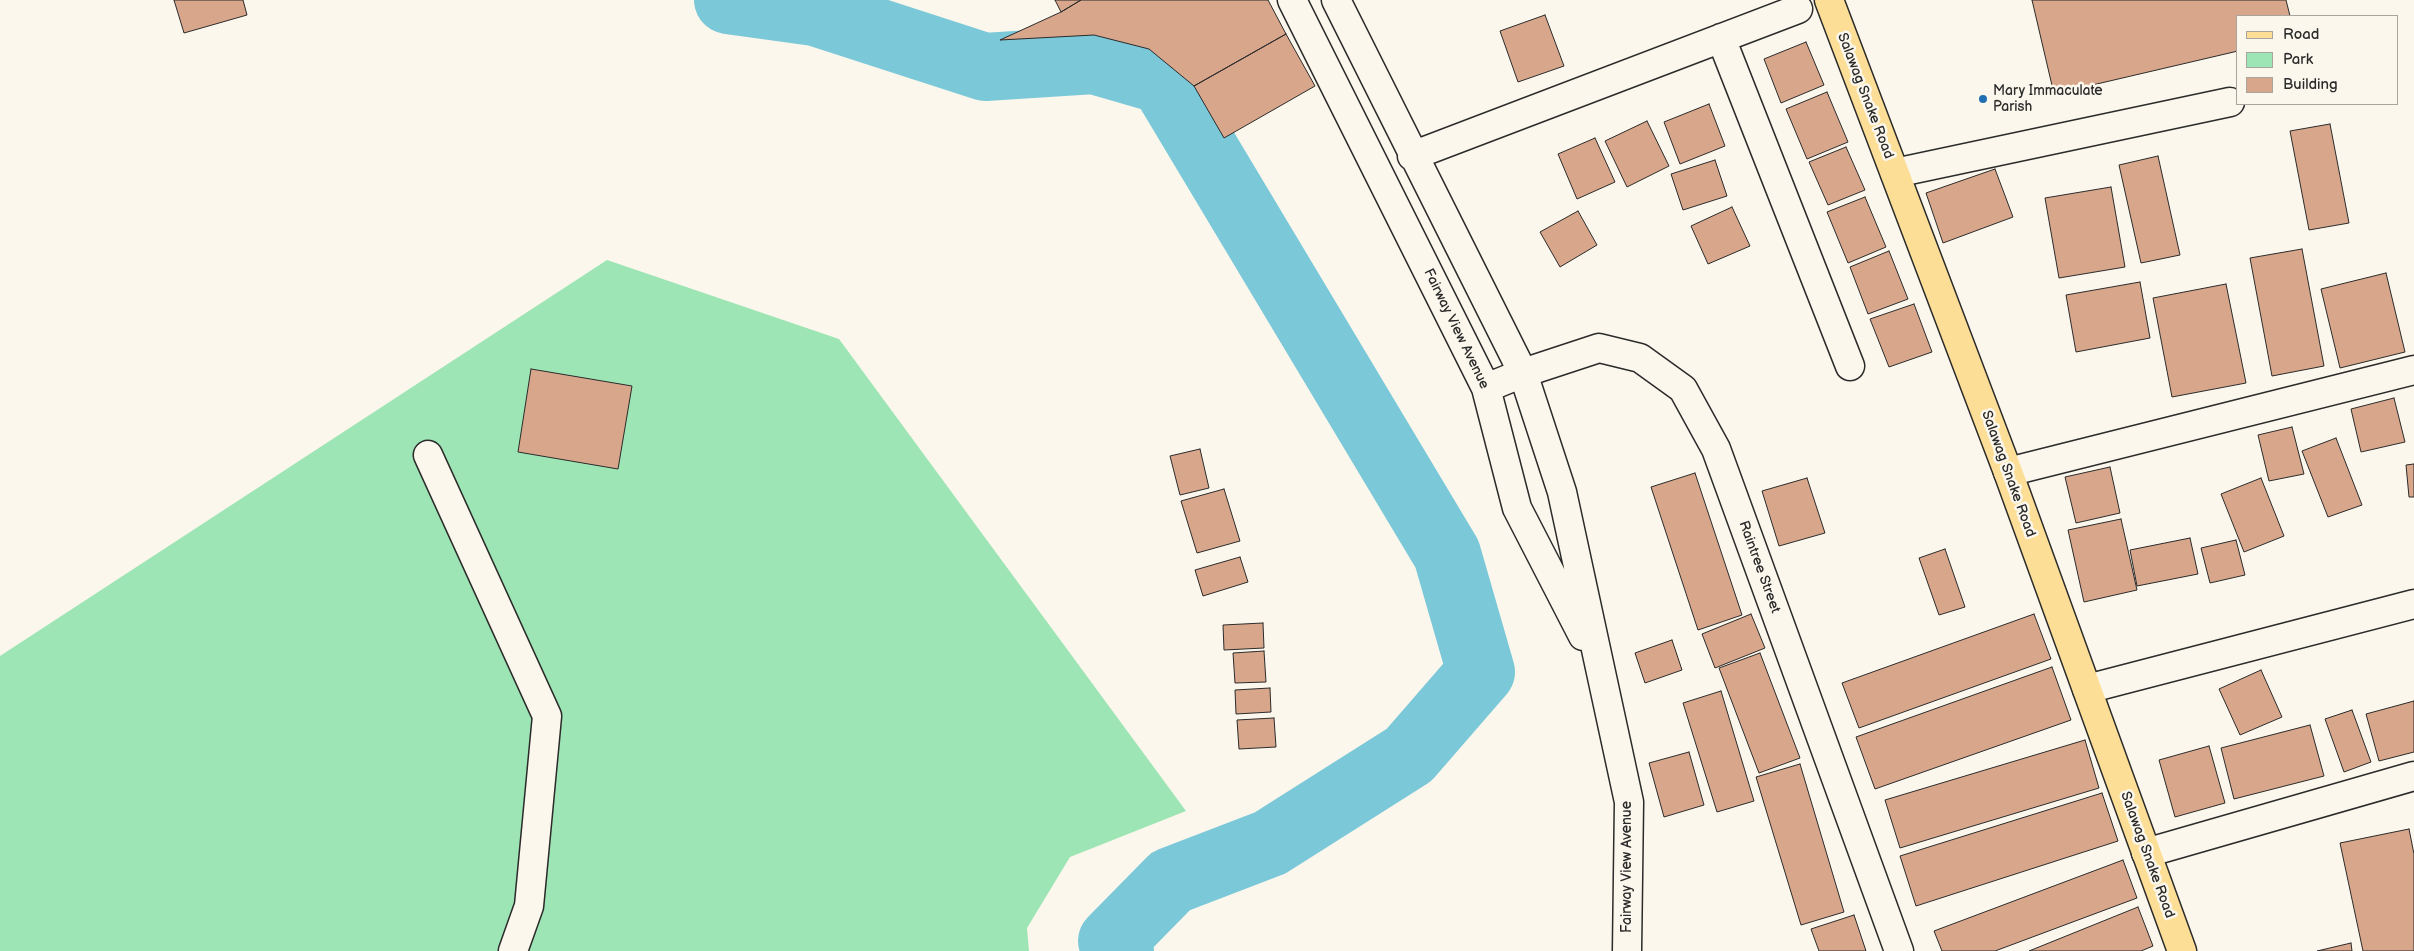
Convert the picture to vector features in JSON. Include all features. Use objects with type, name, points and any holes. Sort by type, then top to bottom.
[{"type":"main road","name":"Salawag Snake Road","points":[[1832,1],[2008,472],[2182,951]]},
{"type":"street","name":"Fairway View Avenue","points":[[1292,0],[1486,388],[1517,508],[1599,666]]},
{"type":"street","name":"Fairway View Avenue","points":[[1336,0],[1412,156],[1523,373],[1562,492],[1629,802],[1627,951]]},
{"type":"street","points":[[1412,156],[1798,9]]},
{"type":"street","points":[[1721,38],[1850,366]]},
{"type":"street","points":[[1895,173],[2230,102]]},
{"type":"street","name":"Raintree Street","points":[[1486,388],[1523,373],[1599,348],[1640,358],[1683,389],[1716,449],[1899,951]]},
{"type":"street","points":[[2008,472],[2414,370]]},
{"type":"street","points":[[428,455],[547,716],[529,906],[513,951]]},
{"type":"street","points":[[2087,689],[2414,604]]},
{"type":"street","points":[[2146,853],[2414,776]]},
{"type":"green space","points":[[607,260],[839,339],[1186,811],[1070,857],[1027,928],[1029,951],[0,951],[0,656]]},
{"type":"building","points":[[174,0],[243,0],[247,15],[184,33]]},
{"type":"building","points":[[1055,0],[1081,0],[1061,12]]},
{"type":"building","points":[[1081,0],[1268,0],[1286,34],[1194,86],[1149,49],[1094,35],[1000,40],[1061,12]]},
{"type":"building","points":[[2032,0],[2286,0],[2290,15],[2236,15],[2236,51],[2054,94]]},
{"type":"building","points":[[1545,15],[1564,66],[1518,82],[1500,31]]},
{"type":"building","points":[[1286,34],[1315,86],[1224,138],[1194,86]]},
{"type":"building","points":[[1806,42],[1824,85],[1781,103],[1764,59]]},
{"type":"building","points":[[1827,92],[1848,142],[1807,159],[1786,109]]},
{"type":"building","points":[[1709,104],[1725,146],[1680,164],[1664,122]]},
{"type":"building","points":[[1647,121],[1669,166],[1627,187],[1605,141]]},
{"type":"building","points":[[2330,124],[2349,223],[2309,230],[2290,131]]},
{"type":"building","points":[[1595,138],[1615,182],[1577,199],[1558,154]]},
{"type":"building","points":[[1846,147],[1865,190],[1828,205],[1809,162]]},
{"type":"building","points":[[2158,156],[2180,255],[2141,263],[2119,165]]},
{"type":"building","points":[[1715,160],[1727,196],[1683,210],[1671,174]]},
{"type":"building","points":[[1995,169],[2013,217],[1943,243],[1926,193]]},
{"type":"building","points":[[2111,187],[2125,267],[2059,278],[2045,198]]},
{"type":"building","points":[[1865,197],[1886,247],[1848,263],[1827,212]]},
{"type":"building","points":[[1732,207],[1750,246],[1708,264],[1691,226]]},
{"type":"building","points":[[1578,211],[1597,245],[1560,267],[1540,232]]},
{"type":"building","points":[[2302,249],[2324,366],[2272,376],[2250,258]]},
{"type":"building","points":[[1889,251],[1908,299],[1868,314],[1850,267]]},
{"type":"building","points":[[2386,273],[2405,352],[2340,368],[2321,289]]},
{"type":"building","points":[[2140,282],[2150,338],[2076,352],[2066,295]]},
{"type":"building","points":[[2226,284],[2246,383],[2172,397],[2153,298]]},
{"type":"building","points":[[1914,304],[1932,352],[1889,367],[1870,319]]},
{"type":"building","points":[[531,369],[632,386],[618,469],[518,452]]},
{"type":"building","points":[[2394,398],[2405,442],[2361,452],[2351,409]]},
{"type":"building","points":[[2292,427],[2304,474],[2269,481],[2258,435]]},
{"type":"building","points":[[2336,438],[2362,505],[2328,517],[2302,451]]},
{"type":"building","points":[[1200,449],[1209,488],[1180,495],[1170,456]]},
{"type":"building","points":[[2414,464],[2414,497],[2409,497],[2406,465]]},
{"type":"building","points":[[2110,467],[2120,513],[2076,523],[2065,477]]},
{"type":"building","points":[[1695,473],[1742,615],[1698,630],[1651,487]]},
{"type":"building","points":[[1807,478],[1825,533],[1779,546],[1762,491]]},
{"type":"building","points":[[2261,478],[2284,536],[2244,552],[2221,494]]},
{"type":"building","points":[[1224,489],[1240,541],[1197,553],[1181,501]]},
{"type":"building","points":[[2121,519],[2137,590],[2084,602],[2068,530]]},
{"type":"building","points":[[2190,538],[2198,574],[2137,586],[2130,550]]},
{"type":"building","points":[[2236,540],[2245,575],[2210,583],[2201,548]]},
{"type":"building","points":[[1945,549],[1965,607],[1939,615],[1919,558]]},
{"type":"building","points":[[1240,557],[1248,582],[1203,596],[1195,570]]},
{"type":"building","points":[[1751,614],[1765,648],[1715,668],[1702,634]]},
{"type":"building","points":[[2034,614],[2051,659],[1859,728],[1842,683]]},
{"type":"building","points":[[1263,623],[1264,648],[1224,650],[1223,625]]},
{"type":"building","points":[[1672,640],[1682,670],[1645,683],[1635,653]]},
{"type":"building","points":[[1264,651],[1266,682],[1235,683],[1233,653]]},
{"type":"building","points":[[1760,653],[1800,758],[1759,773],[1719,668]]},
{"type":"building","points":[[2052,667],[2071,720],[1875,789],[1856,737]]},
{"type":"building","points":[[2261,670],[2282,717],[2240,735],[2219,689]]},
{"type":"building","points":[[1270,688],[1271,712],[1236,714],[1235,690]]},
{"type":"building","points":[[1721,691],[1754,801],[1717,812],[1683,703]]},
{"type":"building","points":[[2414,701],[2414,752],[2379,761],[2366,714]]},
{"type":"building","points":[[2352,710],[2371,762],[2344,772],[2325,719]]},
{"type":"building","points":[[1274,718],[1276,747],[1239,749],[1237,720]]},
{"type":"building","points":[[2310,725],[2324,776],[2234,799],[2221,748]]},
{"type":"building","points":[[2085,740],[2099,788],[1900,848],[1885,800]]},
{"type":"building","points":[[2209,746],[2225,803],[2175,817],[2159,760]]},
{"type":"building","points":[[1689,752],[1704,805],[1664,817],[1649,763]]},
{"type":"building","points":[[1800,764],[1844,912],[1801,925],[1756,777]]},
{"type":"building","points":[[2102,793],[2118,841],[1916,906],[1900,856]]},
{"type":"building","points":[[2409,829],[2414,854],[2414,951],[2363,951],[2340,843]]},
{"type":"building","points":[[2123,860],[2137,898],[1995,951],[1942,951],[1934,931]]},
{"type":"building","points":[[2138,907],[2153,946],[2141,951],[2029,951]]},
{"type":"building","points":[[1854,915],[1866,951],[1819,951],[1811,929]]},
{"type":"building","points":[[2351,943],[2352,951],[2317,951]]},
{"type":"waterway","points":[[728,0],[815,12],[985,67],[1094,60],[1163,80],[1447,554],[1481,672],[1409,755],[1270,843],[1171,881],[1112,941],[1120,951]]},
{"type":"place","name":"Mary Immaculate Parish","points":[[1983,99]]}]
